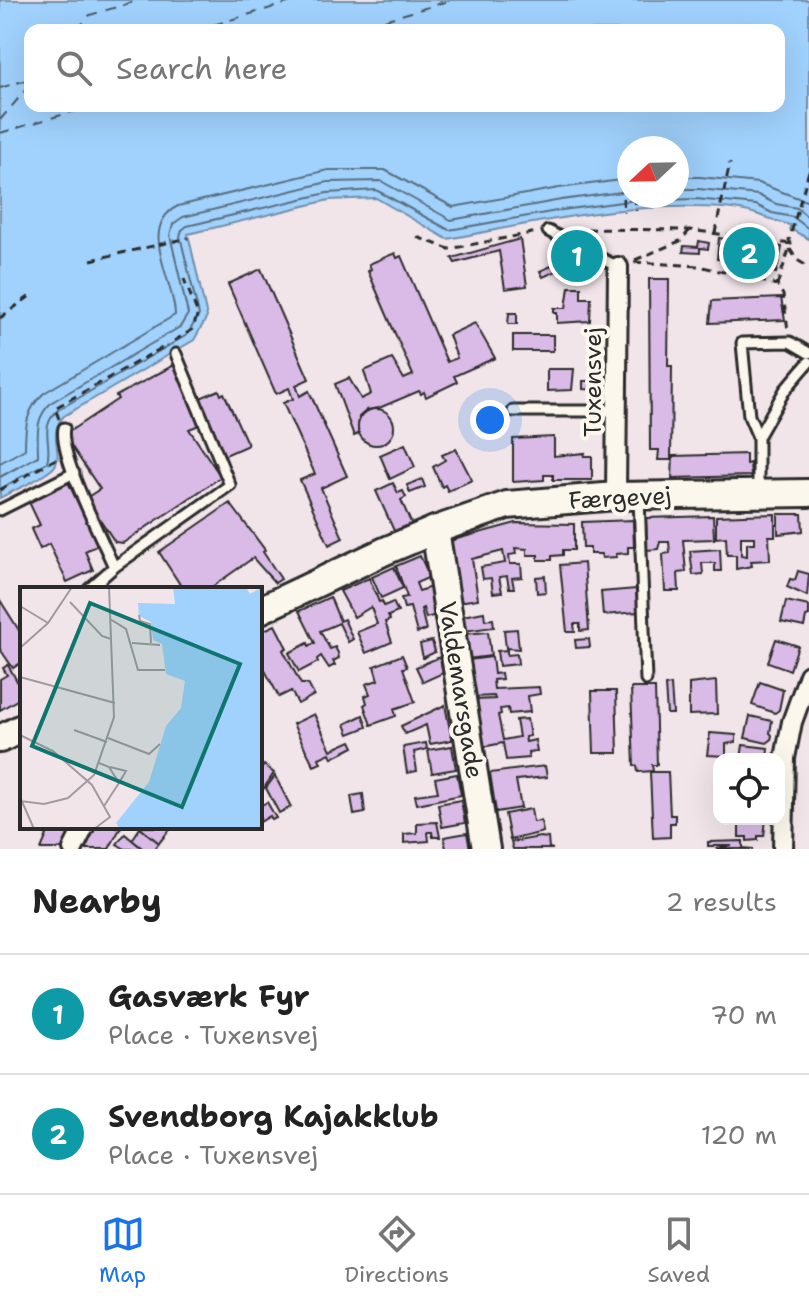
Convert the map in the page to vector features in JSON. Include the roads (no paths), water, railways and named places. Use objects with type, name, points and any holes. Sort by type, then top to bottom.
[{"type":"street","name":"Tuxensvej","points":[[625,265],[617,411],[628,496]]},
{"type":"street","name":"Færgevej","points":[[262,609],[435,530],[507,505],[628,496],[809,493]]},
{"type":"street","name":"Valdemarsgade","points":[[435,530],[486,849]]},
{"type":"street","points":[[783,849],[785,758],[792,722],[809,675]]},
{"type":"street","points":[[0,739],[20,729]]},
{"type":"street","points":[[73,849],[83,829]]},
{"type":"lane","points":[[548,231],[625,265]]},
{"type":"lane","points":[[758,493],[758,437],[749,416],[742,343],[790,342],[809,353]]},
{"type":"lane","points":[[91,587],[114,567],[230,485],[176,354]]},
{"type":"lane","points":[[758,437],[785,390],[809,362]]},
{"type":"lane","points":[[513,411],[617,411]]},
{"type":"lane","points":[[62,424],[62,438],[74,473],[114,567]]},
{"type":"lane","points":[[0,510],[74,473]]},
{"type":"lane","points":[[628,496],[646,680]]},
{"type":"water","points":[[0,0],[809,0],[809,239],[790,229],[790,225],[749,212],[689,207],[689,136],[617,136],[617,208],[648,208],[602,212],[447,239],[376,198],[329,200],[188,234],[207,317],[194,340],[64,416],[56,430],[58,458],[52,469],[0,498]]},
{"type":"place","name":"Svendborg Kajakklub","points":[[749,253]]},
{"type":"place","name":"Gasværk Fyr","points":[[577,256]]}]
